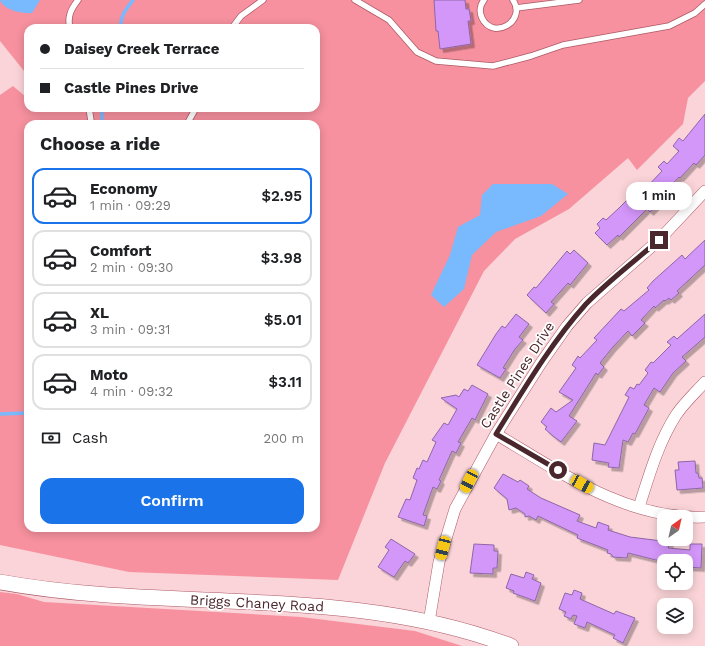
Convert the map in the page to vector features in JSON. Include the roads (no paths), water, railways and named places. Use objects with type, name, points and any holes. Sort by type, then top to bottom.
[{"type":"main road","name":"Briggs Chaney Road","points":[[0,582],[24,586],[163,599],[341,607],[462,629],[511,646]]},
{"type":"street","name":"Castle Pines Drive","points":[[429,622],[439,562],[455,509],[496,434],[541,363],[568,326],[587,304],[659,240],[705,191]]},
{"type":"street","points":[[640,507],[656,457],[666,432],[676,415],[705,382]]},
{"type":"street","points":[[496,434],[594,490],[668,516],[705,517]]},
{"type":"lane","points":[[69,24],[68,20],[70,12],[78,0]]},
{"type":"lane","points":[[235,24],[241,16],[263,0]]},
{"type":"lane","points":[[355,0],[389,20],[417,52],[436,61],[493,66],[531,56],[563,45],[669,26],[695,13],[705,4]]},
{"type":"lane","points":[[484,0],[480,8],[481,14],[487,24],[492,27],[504,27],[514,20],[516,8],[513,0]]},
{"type":"lane","points":[[516,8],[579,0]]},
{"type":"water","points":[[0,0],[40,0],[32,13],[28,13],[9,9]]},
{"type":"water","points":[[493,184],[552,184],[568,194],[541,216],[496,232],[472,255],[464,289],[444,307],[431,295],[450,255],[458,227],[480,215],[482,195]]},
{"type":"waterway","points":[[121,24],[122,16],[133,0]]},
{"type":"waterway","points":[[102,112],[102,120]]},
{"type":"waterway","points":[[0,414],[24,413]]}]
